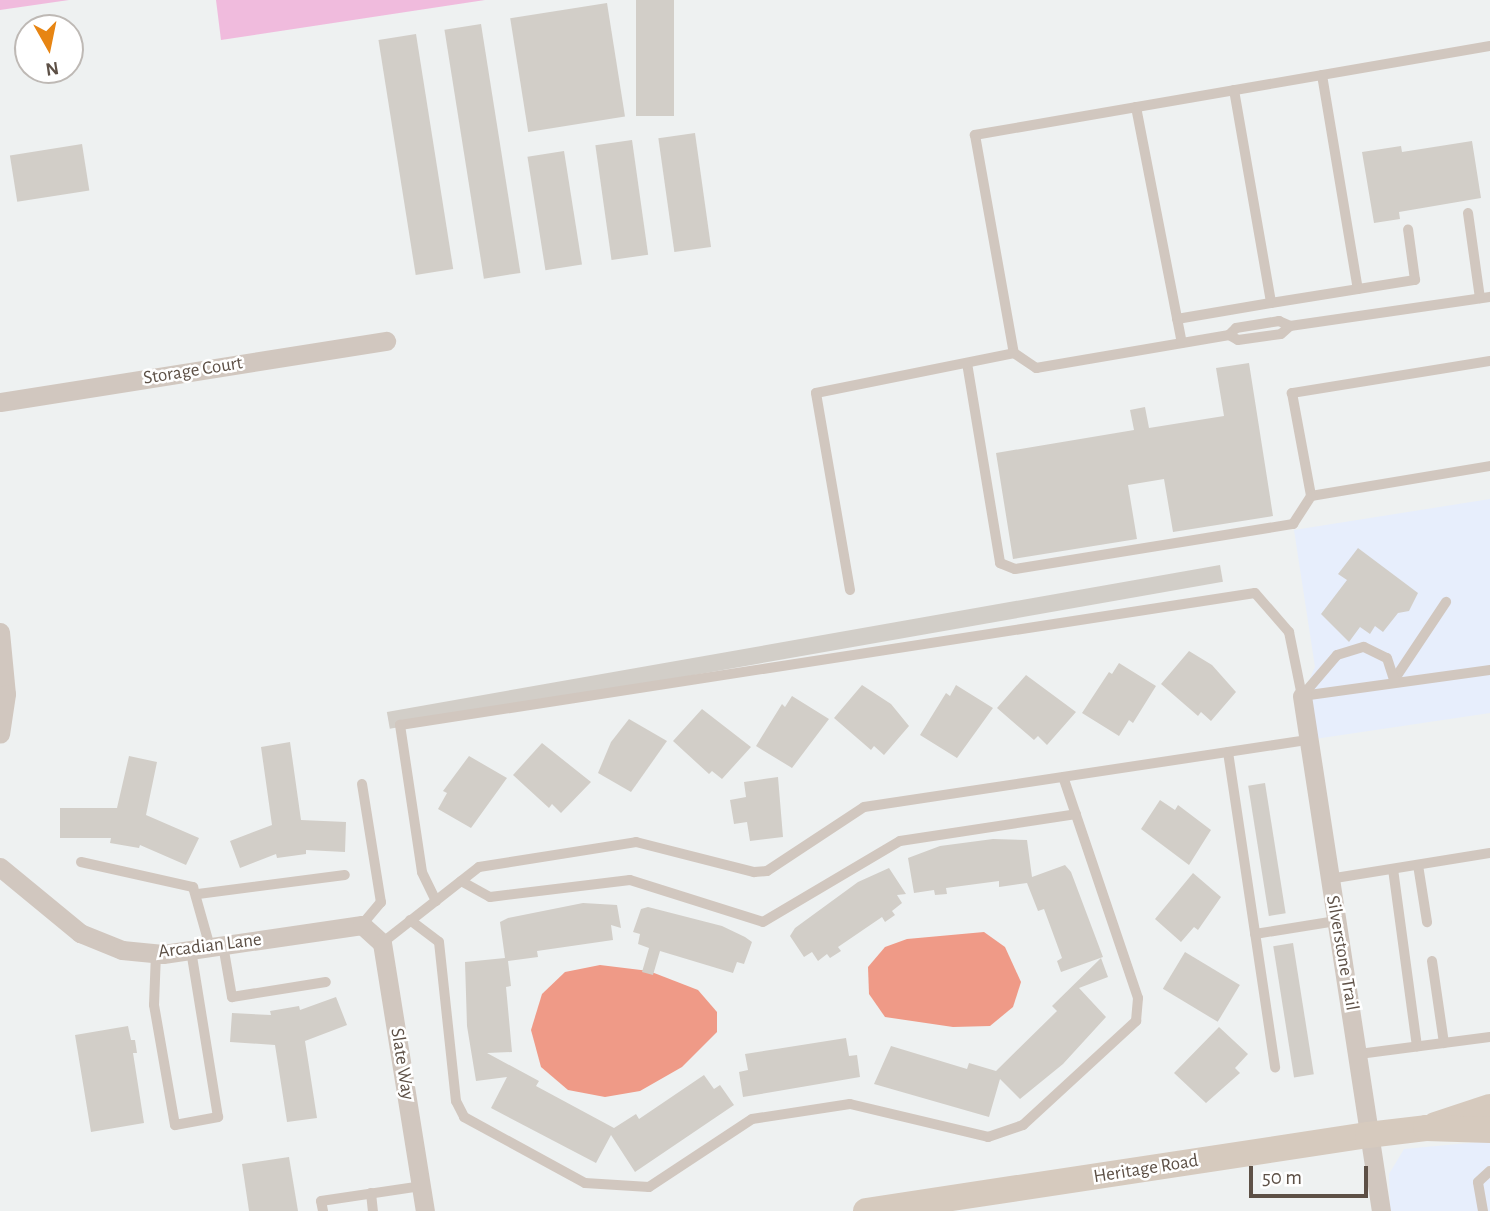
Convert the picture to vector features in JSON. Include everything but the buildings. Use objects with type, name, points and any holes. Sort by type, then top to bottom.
[{"type":"main road","name":"Heritage Road","points":[[1426,1128],[1490,1107]]},
{"type":"main road","name":"Heritage Road","points":[[866,1211],[1368,1135],[1426,1128],[1490,1130]]},
{"type":"street","name":"Storage Court","points":[[0,402],[386,341]]},
{"type":"street","points":[[0,632],[6,694],[0,734]]},
{"type":"street","name":"Silverstone Trail","points":[[1302,696],[1381,1211]]},
{"type":"street","name":"Arcadian Lane","points":[[0,867],[80,933],[122,950],[156,953],[362,925]]},
{"type":"street","points":[[362,925],[382,943]]},
{"type":"street","name":"Slate Way","points":[[382,943],[425,1211]]},
{"type":"lane","points":[[1468,214],[1485,297],[1290,326],[1279,321],[1236,328],[1229,335],[1036,369],[1014,353],[975,135],[1490,46]]},
{"type":"lane","points":[[1322,75],[1358,289]]},
{"type":"lane","points":[[1234,90],[1271,303]]},
{"type":"lane","points":[[1136,107],[1182,343]]},
{"type":"lane","points":[[1177,319],[1415,280],[1408,229]]},
{"type":"lane","points":[[850,590],[816,393],[1014,353]]},
{"type":"lane","points":[[967,363],[1000,563],[1015,569],[1293,524],[1311,496],[1292,393],[1490,361]]},
{"type":"lane","points":[[1311,496],[1490,466]]},
{"type":"lane","points":[[436,901],[422,872],[400,725],[1255,593],[1289,632],[1302,696]]},
{"type":"lane","points":[[1394,680],[1447,602]]},
{"type":"lane","points":[[1302,696],[1337,655],[1364,647],[1387,658],[1394,680]]},
{"type":"lane","points":[[1302,696],[1394,680],[1490,670]]},
{"type":"lane","points":[[382,943],[479,867],[636,842],[754,872],[767,872],[864,807],[1308,740]]},
{"type":"lane","points":[[1228,752],[1275,1068]]},
{"type":"lane","points":[[410,920],[439,942],[456,1101],[464,1117],[586,1183],[649,1187],[752,1119],[850,1104],[988,1137],[1023,1125],[1136,1021],[1138,998],[1063,777]]},
{"type":"lane","points":[[362,784],[381,902],[362,925]]},
{"type":"lane","points":[[461,881],[490,897],[630,880],[762,922],[900,841],[1076,814]]},
{"type":"lane","points":[[1329,879],[1490,853]]},
{"type":"lane","points":[[81,862],[193,887],[198,894],[208,947],[218,1117],[175,1125],[154,1005],[156,953]]},
{"type":"lane","points":[[1419,865],[1427,922]]},
{"type":"lane","points":[[1393,869],[1417,1046]]},
{"type":"lane","points":[[198,894],[345,875]]},
{"type":"lane","points":[[1255,934],[1336,921]]},
{"type":"lane","points":[[208,947],[232,997],[326,982]]},
{"type":"lane","points":[[1432,961],[1444,1043]]},
{"type":"lane","points":[[1359,1054],[1490,1037]]},
{"type":"lane","points":[[1483,1211],[1478,1182],[1490,1171]]},
{"type":"lane","points":[[323,1211],[321,1201],[421,1186]]},
{"type":"lane","points":[[371,1193],[373,1211]]},
{"type":"shaded area","points":[[0,0],[69,0],[0,10]]},
{"type":"shaded area","points":[[216,0],[485,0],[221,40]]},
{"type":"shaded area","points":[[1490,499],[1490,713],[1308,740],[1302,696],[1315,667],[1294,530]]},
{"type":"shaded area","points":[[984,932],[1005,947],[1021,982],[1013,1007],[990,1026],[953,1027],[885,1017],[869,994],[868,967],[885,947],[907,939]]},
{"type":"shaded area","points":[[600,965],[649,971],[698,990],[717,1012],[717,1032],[682,1067],[640,1091],[605,1097],[568,1090],[541,1067],[531,1030],[542,994],[565,972]]},
{"type":"shaded area","points":[[1490,1141],[1490,1211],[1390,1211],[1389,1174],[1404,1149]]}]
